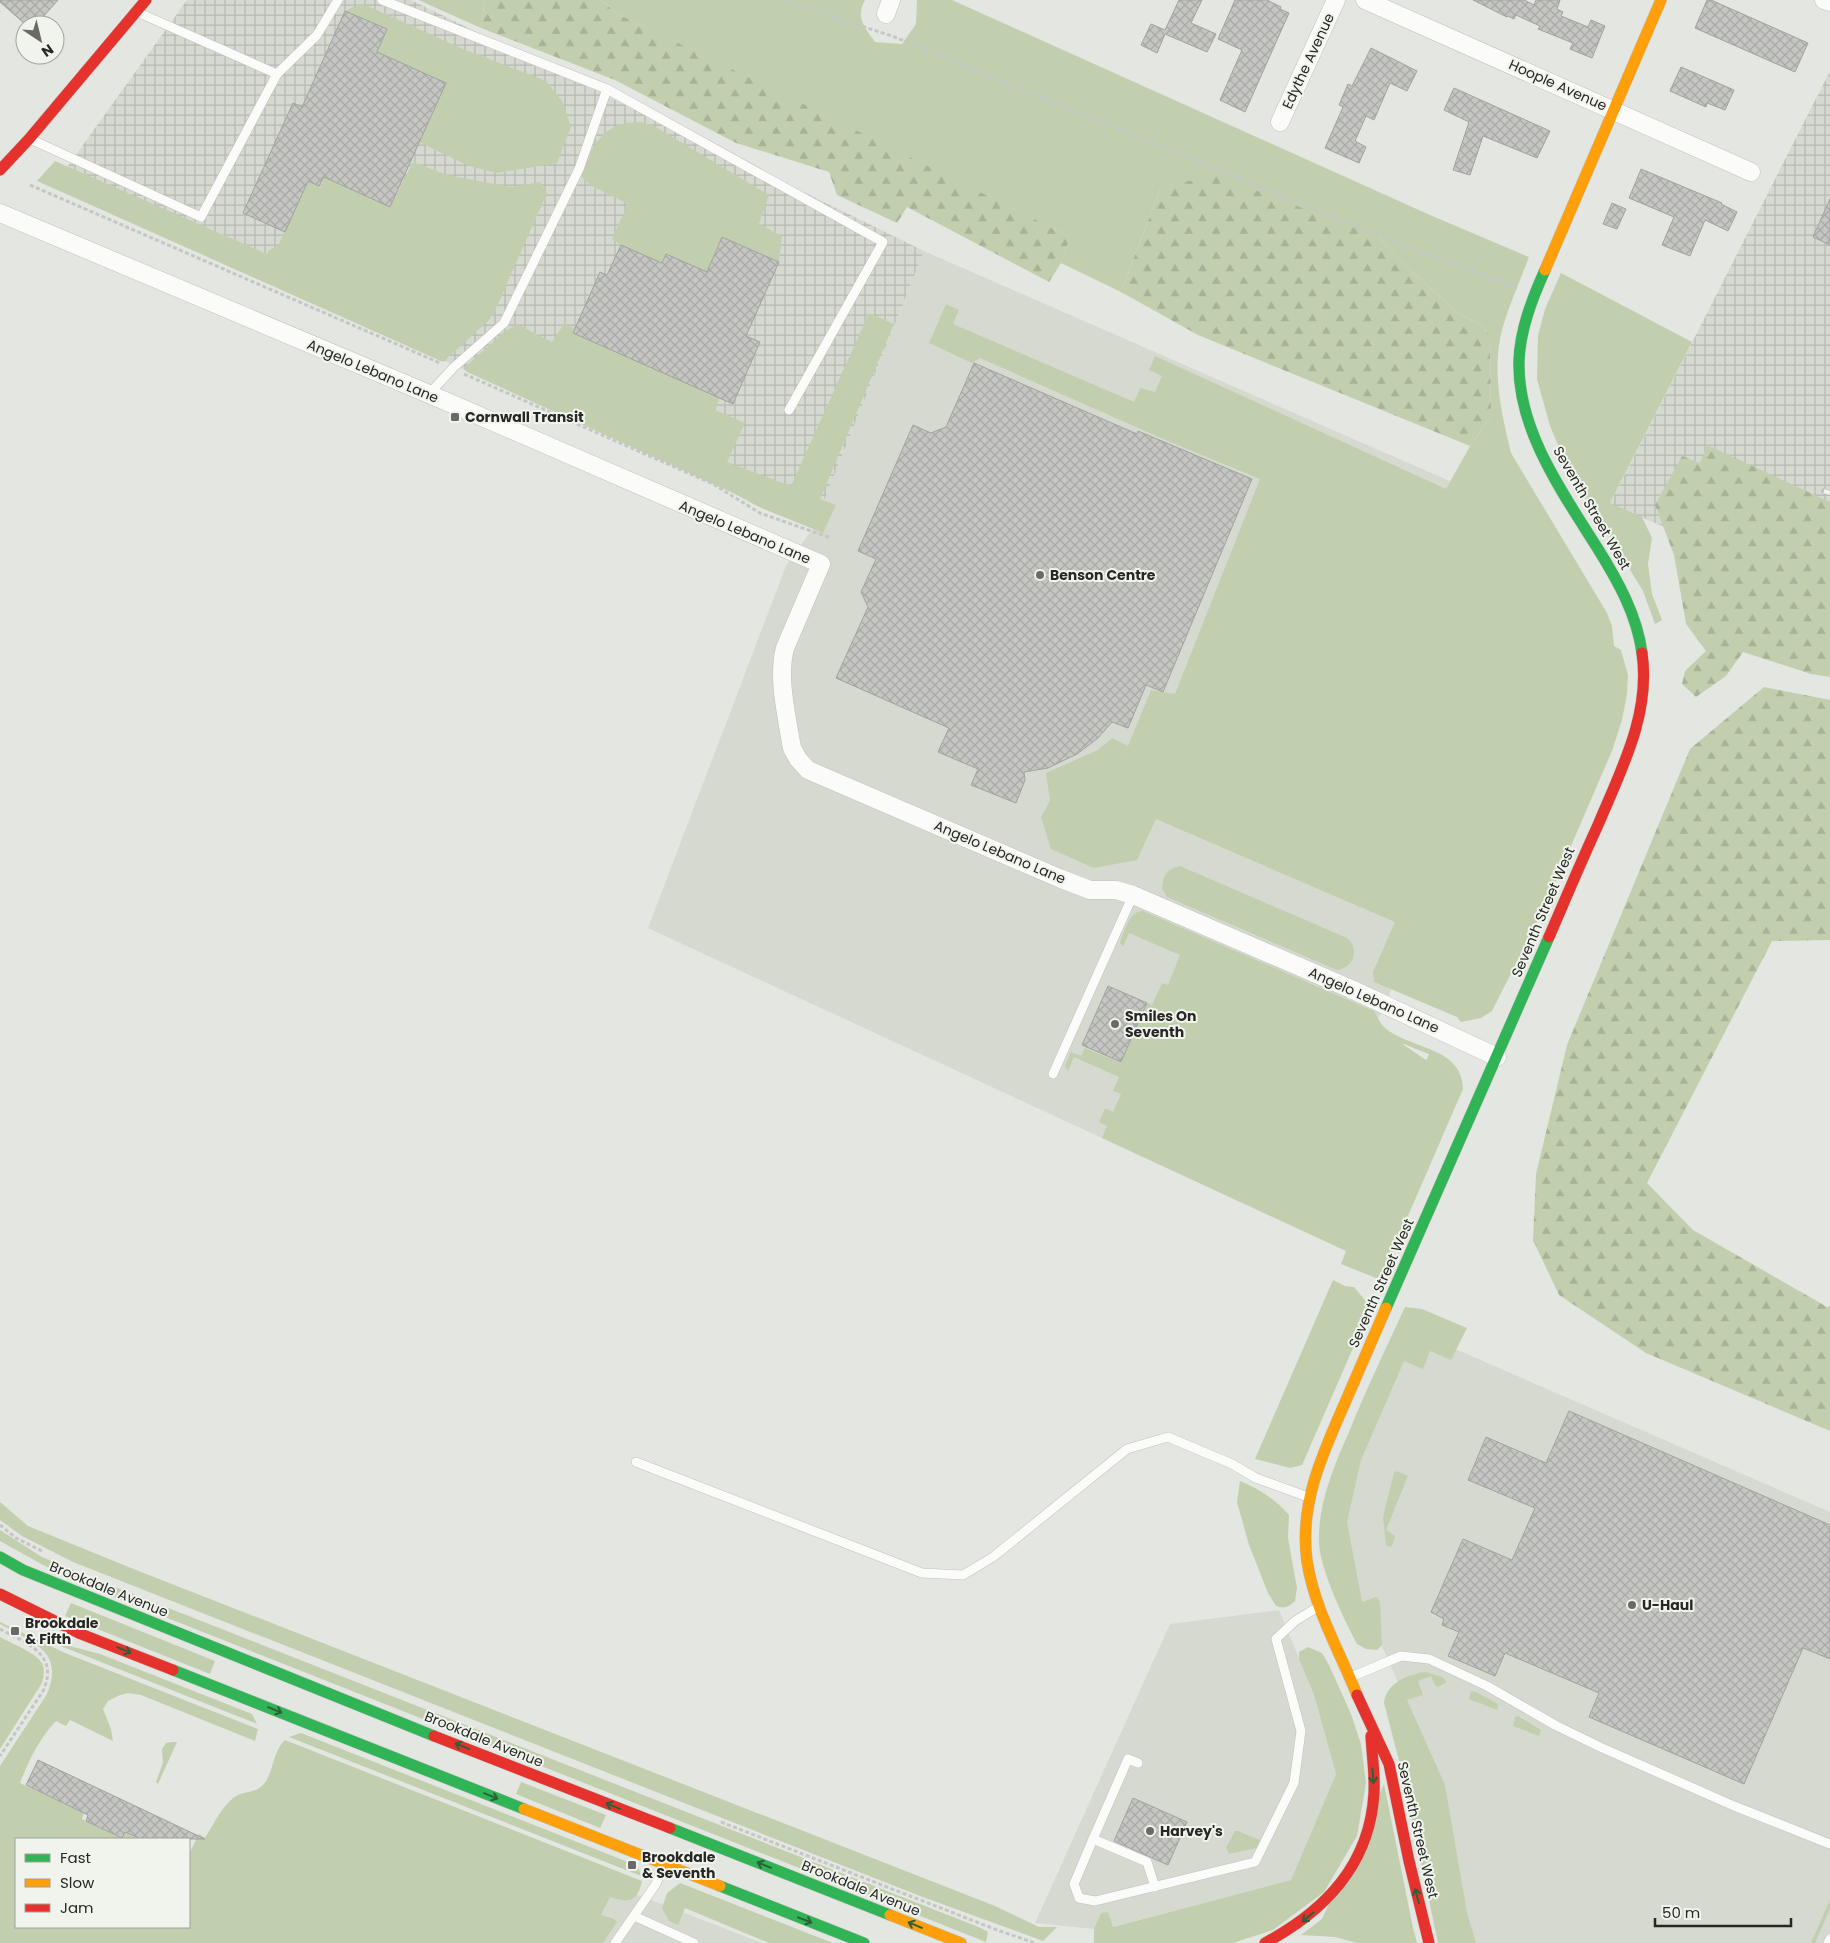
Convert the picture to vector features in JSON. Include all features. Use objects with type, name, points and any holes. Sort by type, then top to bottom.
[{"type":"street","points":[[0,170],[29,139],[146,0]]},
{"type":"street","name":"Edythe Avenue","points":[[1280,122],[1336,0]]},
{"type":"street","name":"Hoople Avenue","points":[[1365,0],[1751,172]]},
{"type":"street","name":"Seventh Street West","points":[[1429,1943],[1413,1882],[1395,1786],[1386,1754],[1370,1727],[1350,1677],[1318,1607],[1309,1575],[1304,1541],[1304,1520],[1308,1497],[1320,1460],[1629,753],[1640,717],[1644,686],[1638,628],[1625,596],[1544,460],[1525,408],[1519,364],[1523,334],[1535,293],[1661,0]]},
{"type":"street","points":[[1824,0],[1830,2]]},
{"type":"street","name":"Angelo Lebano Lane","points":[[0,213],[429,394],[821,564],[782,661],[792,748],[802,765],[808,770],[1090,890],[1116,890],[1133,895],[1351,988],[1497,1056]]},
{"type":"street","name":"Brookdale Avenue","points":[[0,1557],[23,1570],[271,1671],[961,1943]]},
{"type":"street","points":[[0,1594],[81,1634],[864,1943]]},
{"type":"street","name":"Seventh Street West","points":[[1265,1943],[1304,1920],[1325,1902],[1346,1879],[1361,1850],[1371,1822],[1374,1794],[1370,1727]]},
{"type":"lane","points":[[29,139],[201,217],[277,74],[317,35],[338,0]]},
{"type":"lane","points":[[382,0],[607,89],[883,242],[789,410]]},
{"type":"lane","points":[[136,12],[277,74]]},
{"type":"lane","points":[[429,394],[452,368],[504,323],[579,168],[607,89]]},
{"type":"lane","points":[[1053,1074],[1133,895]]},
{"type":"lane","points":[[636,1462],[922,1573],[963,1575],[993,1557],[1127,1448],[1168,1437],[1232,1464],[1256,1478],[1308,1497]]},
{"type":"lane","points":[[1138,1762],[1128,1758],[1074,1884],[1079,1898],[1095,1901],[1255,1862],[1294,1783],[1302,1731],[1276,1639],[1295,1621],[1318,1607]]},
{"type":"lane","points":[[1350,1677],[1401,1656],[1429,1659],[1487,1686],[1555,1725],[1600,1747],[1734,1806],[1830,1844]]},
{"type":"lane","points":[[1093,1839],[1147,1862],[1155,1887]]},
{"type":"lane","points":[[615,1943],[656,1884],[663,1864]]},
{"type":"lane","points":[[634,1916],[679,1940],[694,1943]]},
{"type":"lane","points":[[1828,1943],[1830,1939]]},
{"type":"path","points":[[782,0],[892,36],[1364,229],[1518,289]]},
{"type":"path","points":[[30,185],[452,368],[713,484],[760,513],[832,538]]},
{"type":"path","points":[[0,1525],[16,1538],[51,1556]]},
{"type":"path","points":[[0,1629],[43,1656],[48,1666],[48,1681],[0,1756]]},
{"type":"path","points":[[720,1822],[1035,1943]]},
{"type":"shaded area","points":[[187,0],[411,0],[924,251],[813,528],[55,184]]},
{"type":"shaded area","points":[[1830,71],[1830,597],[1610,504]]},
{"type":"shaded area","points":[[924,251],[1493,500],[1425,915],[1286,1223],[648,928],[786,566],[813,528]]},
{"type":"shaded area","points":[[1407,1328],[1830,1512],[1830,1943],[1475,1943],[1465,1913],[1445,1786],[1332,1536]]},
{"type":"shaded area","points":[[1279,1610],[1314,1695],[1336,1774],[1291,1880],[1112,1927],[1094,1929],[1035,1923],[1170,1624]]},
{"type":"shaded area","points":[[615,1886],[762,1943],[576,1943]]},
{"type":"green space","points":[[419,0],[485,0],[481,28],[425,3]]},
{"type":"green space","points":[[485,0],[600,0],[618,14],[1070,237],[1061,263],[1049,282],[907,207],[897,223],[837,195],[829,172],[736,143],[615,80],[481,28]]},
{"type":"green space","points":[[600,0],[865,0],[861,12],[862,22],[875,42],[902,44],[916,24],[917,0],[952,0],[1430,215],[1529,257],[1507,315],[1498,349],[1499,394],[1504,424],[1511,453],[1607,613],[1612,626],[1614,646],[1621,650],[1628,675],[1627,694],[1622,720],[1612,751],[1545,906],[1492,1011],[1481,1018],[1461,1022],[1457,1017],[1374,982],[1373,972],[1395,922],[1156,819],[1137,860],[1094,868],[1051,849],[1041,817],[1050,801],[1046,773],[1098,750],[1112,738],[1128,746],[1151,690],[1175,694],[1260,479],[1170,442],[980,358],[972,363],[929,343],[946,304],[959,310],[953,324],[1134,402],[1140,388],[1155,392],[1162,376],[1149,370],[1155,356],[1446,489],[1470,446],[1491,416],[1490,335],[1481,325],[1459,314],[1408,268],[1378,237],[1161,187],[1121,292],[1061,263],[1070,237],[618,14]]},
{"type":"green space","points":[[363,4],[463,49],[546,81],[562,101],[571,127],[557,163],[497,173],[469,166],[419,142],[446,83],[377,52],[387,29],[345,11]]},
{"type":"green space","points":[[640,122],[654,126],[769,195],[759,224],[782,236],[779,262],[707,272],[666,254],[662,263],[621,245],[612,239],[628,204],[590,185],[579,174],[591,150],[609,130],[625,123]]},
{"type":"green space","points":[[55,161],[267,254],[269,250],[278,246],[308,181],[321,187],[324,177],[390,207],[413,162],[447,175],[512,187],[540,182],[547,193],[494,313],[488,321],[443,362],[37,181]]},
{"type":"green space","points":[[1216,175],[1378,237],[1408,268],[1459,314],[1481,325],[1490,335],[1491,416],[1470,446],[1198,335],[1121,292],[1161,187]]},
{"type":"green space","points":[[1561,273],[1692,342],[1610,503],[1642,517],[1652,538],[1648,564],[1652,594],[1662,620],[1655,624],[1643,591],[1572,477],[1550,426],[1537,379],[1538,336],[1545,309]]},
{"type":"green space","points":[[869,313],[894,324],[820,499],[836,505],[823,533],[759,507],[733,493],[467,372],[464,368],[504,332],[517,324],[552,342],[564,324],[574,328],[573,333],[720,398],[715,410],[745,423],[727,462],[791,486]]},
{"type":"green space","points":[[1707,445],[1830,502],[1830,677],[1811,674],[1743,652],[1726,676],[1696,697],[1682,684],[1685,671],[1706,651],[1686,624],[1674,555],[1655,505],[1682,456],[1700,463]]},
{"type":"green space","points":[[1764,687],[1830,700],[1830,940],[1772,941],[1647,1183],[1693,1230],[1827,1307],[1830,1306],[1830,1431],[1646,1353],[1559,1295],[1533,1240],[1536,1174],[1567,1045],[1690,749]]},
{"type":"green space","points":[[1180,866],[1347,938],[1351,942],[1354,952],[1351,962],[1343,969],[1337,970],[1167,897],[1162,888],[1163,880],[1169,871]]},
{"type":"green space","points":[[1143,911],[1374,1011],[1385,1028],[1396,1035],[1445,1057],[1461,1075],[1463,1089],[1382,1276],[1376,1278],[1341,1264],[1346,1251],[1102,1138],[1107,1126],[1099,1122],[1105,1108],[1113,1112],[1121,1094],[1113,1091],[1119,1077],[1074,1057],[1068,1071],[1065,1066],[1071,1052],[1081,1056],[1085,1048],[1121,1063],[1148,1003],[1152,1005],[1162,983],[1168,985],[1180,955],[1129,933],[1123,947],[1120,943],[1125,928],[1134,914]],"holes":[[[1401,1043],[1429,1054],[1426,1060]]]},
{"type":"green space","points":[[1333,1280],[1345,1286],[1354,1287],[1369,1305],[1367,1316],[1302,1465],[1290,1468],[1255,1459]]},
{"type":"green space","points":[[1405,1307],[1422,1309],[1467,1328],[1451,1360],[1430,1351],[1423,1369],[1404,1361],[1361,1460],[1347,1522],[1362,1602],[1376,1597],[1380,1603],[1382,1645],[1377,1650],[1366,1649],[1357,1644],[1339,1608],[1323,1565],[1320,1552],[1319,1527],[1324,1499],[1338,1458]]},
{"type":"green space","points":[[1397,1471],[1408,1476],[1386,1530],[1395,1536],[1392,1546],[1389,1547],[1386,1545],[1383,1517],[1394,1473]]},
{"type":"green space","points":[[1240,1481],[1266,1495],[1289,1515],[1288,1538],[1297,1588],[1295,1601],[1286,1607],[1276,1606],[1268,1593],[1249,1545],[1237,1502]]},
{"type":"green space","points":[[0,1502],[28,1526],[131,1568],[995,1906],[1039,1927],[1057,1927],[1043,1941],[920,1896],[73,1562],[22,1536],[0,1520]]},
{"type":"green space","points":[[0,1530],[42,1557],[82,1574],[981,1928],[988,1932],[986,1942],[89,1587],[43,1565],[0,1541]]},
{"type":"green space","points":[[71,1603],[215,1661],[210,1674],[65,1616]]},
{"type":"green space","points":[[0,1622],[65,1653],[258,1729],[255,1741],[141,1695],[128,1693],[108,1701],[103,1709],[111,1729],[113,1741],[70,1720],[66,1726],[56,1721],[44,1735],[35,1750],[20,1783],[84,1813],[82,1819],[121,1838],[15,1838],[15,1928],[190,1928],[190,1852],[199,1834],[205,1838],[219,1814],[238,1795],[263,1785],[267,1780],[278,1750],[285,1740],[642,1881],[638,1893],[635,1897],[627,1900],[610,1897],[601,1915],[614,1919],[617,1922],[603,1943],[0,1943],[0,1766],[47,1694],[52,1667],[42,1650],[34,1643],[0,1624]]},
{"type":"green space","points":[[0,1637],[23,1648],[39,1659],[44,1668],[44,1673],[42,1683],[0,1749]]},
{"type":"green space","points":[[43,1639],[100,1654],[252,1714],[257,1724]]},
{"type":"green space","points":[[1308,1647],[1322,1653],[1351,1714],[1361,1744],[1366,1783],[1357,1836],[1324,1892],[1273,1930],[1233,1943],[1094,1943],[1094,1929],[1101,1913],[1108,1912],[1113,1927],[1291,1880],[1336,1774],[1314,1695],[1299,1659],[1299,1652]]},
{"type":"green space","points":[[1426,1672],[1442,1677],[1447,1682],[1438,1687],[1431,1676],[1418,1681],[1423,1695],[1407,1700],[1445,1785],[1467,1913],[1476,1943],[1438,1943],[1402,1772],[1384,1703],[1393,1685],[1405,1677]]},
{"type":"green space","points":[[1474,1691],[1498,1704],[1497,1710],[1469,1699],[1471,1692]]},
{"type":"green space","points":[[1518,1716],[1541,1730],[1539,1736],[1513,1726],[1515,1717]]},
{"type":"green space","points":[[301,1733],[638,1866],[641,1876],[289,1737]]},
{"type":"green space","points":[[177,1742],[158,1784],[156,1782],[163,1763],[162,1749],[166,1743]]},
{"type":"green space","points":[[521,1782],[606,1815],[600,1828],[516,1794]]},
{"type":"green space","points":[[1384,1784],[1417,1943],[1357,1943],[1335,1937],[1301,1935],[1322,1919]]},
{"type":"green space","points":[[1235,1831],[1262,1841],[1261,1847],[1229,1854],[1226,1848]]},
{"type":"green space","points":[[124,1832],[137,1838],[121,1838]]},
{"type":"green space","points":[[680,1883],[833,1943],[769,1943],[685,1908],[678,1925],[669,1921],[662,1908],[667,1893]]},
{"type":"green space","points":[[1830,1900],[1830,1909],[1815,1943],[1811,1943]]},
{"type":"building","points":[[0,0],[58,0],[45,15],[15,15]]},
{"type":"building","points":[[1179,0],[1202,0],[1191,23],[1216,34],[1207,52],[1165,34],[1157,53],[1141,45],[1151,24],[1165,30]]},
{"type":"building","points":[[1235,0],[1267,0],[1289,13],[1245,112],[1220,100],[1242,50],[1218,39]]},
{"type":"building","points":[[1473,0],[1524,0],[1534,5],[1536,0],[1560,0],[1557,9],[1563,12],[1561,16],[1588,27],[1591,20],[1605,26],[1592,58],[1570,49],[1573,43],[1538,29],[1540,26],[1516,15],[1514,19],[1507,17]]},
{"type":"building","points":[[1707,0],[1711,0],[1808,43],[1795,72],[1695,28]]},
{"type":"building","points":[[345,11],[387,29],[377,52],[446,83],[390,207],[324,177],[319,186],[308,181],[285,232],[243,213],[293,103],[302,107]]},
{"type":"building","points":[[1371,48],[1417,71],[1407,91],[1390,83],[1374,120],[1366,116],[1355,141],[1366,147],[1359,163],[1325,148],[1343,107],[1339,105],[1348,84],[1352,86]]},
{"type":"building","points":[[1681,67],[1734,90],[1725,110],[1707,103],[1706,107],[1670,91]]},
{"type":"building","points":[[1454,88],[1550,131],[1537,158],[1483,136],[1470,175],[1453,170],[1469,122],[1444,110]]},
{"type":"building","points":[[1641,169],[1722,203],[1737,212],[1728,231],[1705,220],[1690,256],[1662,245],[1674,217],[1629,198]]},
{"type":"building","points":[[1830,199],[1830,245],[1813,237]]},
{"type":"building","points":[[1612,203],[1626,209],[1617,229],[1603,224]]},
{"type":"building","points":[[722,237],[779,262],[746,336],[760,342],[733,404],[573,333],[600,272],[607,275],[621,245],[662,263],[666,254],[707,272]]},
{"type":"building","name":"Benson Centre","points":[[974,363],[1137,434],[1138,431],[1252,479],[1163,692],[1146,685],[1128,728],[1112,722],[1098,738],[1077,754],[1048,768],[1024,772],[1025,780],[1016,803],[971,785],[978,769],[938,752],[949,728],[836,678],[868,607],[861,592],[876,559],[858,551],[913,425],[931,433],[946,427]]},
{"type":"building","name":"Smiles On Seventh","points":[[1108,986],[1147,1003],[1121,1062],[1082,1045]]},
{"type":"building","name":"U-Haul","points":[[1569,1411],[1830,1525],[1830,1659],[1803,1648],[1744,1784],[1589,1717],[1599,1693],[1505,1653],[1495,1676],[1448,1656],[1459,1632],[1442,1625],[1444,1619],[1431,1612],[1463,1539],[1512,1560],[1535,1508],[1468,1480],[1486,1437],[1546,1463]]},
{"type":"building","points":[[38,1760],[205,1839],[139,1838],[125,1832],[122,1838],[86,1821],[88,1815],[26,1785]]},
{"type":"building","name":"Harvey's","points":[[1133,1798],[1187,1822],[1168,1865],[1114,1841]]},
{"type":"railway","points":[[1824,491],[1830,493]]},
{"type":"traffic: fast","points":[[1545,270],[1528,315],[1520,349],[1520,387],[1526,412],[1534,436],[1557,483],[1613,573],[1626,599],[1636,625],[1642,653]]},
{"type":"traffic: fast","points":[[1386,1308],[1549,937]]},
{"type":"traffic: fast","points":[[0,1557],[23,1570],[434,1736]]},
{"type":"traffic: fast","points":[[173,1670],[524,1809]]},
{"type":"traffic: fast","points":[[670,1828],[890,1915]]},
{"type":"traffic: fast","points":[[720,1886],[864,1943]]},
{"type":"traffic: slow","points":[[1545,270],[1661,0]]},
{"type":"traffic: slow","points":[[1357,1695],[1315,1596],[1307,1561],[1306,1520],[1309,1500],[1321,1462],[1386,1308]]},
{"type":"traffic: slow","points":[[524,1809],[720,1886]]},
{"type":"traffic: slow","points":[[890,1915],[961,1943]]},
{"type":"traffic: jam","points":[[0,170],[29,139],[146,0]]},
{"type":"traffic: jam","points":[[1549,937],[1616,784],[1632,741],[1642,698],[1644,676],[1642,653]]},
{"type":"traffic: jam","points":[[0,1594],[81,1634],[173,1670]]},
{"type":"traffic: jam","points":[[1357,1695],[1389,1764],[1409,1861],[1429,1943]]},
{"type":"traffic: jam","points":[[434,1736],[670,1828]]},
{"type":"traffic: jam","points":[[1265,1943],[1307,1916],[1325,1900],[1354,1864],[1364,1842],[1371,1819],[1374,1793],[1371,1736]]},
{"type":"place","name":"Cornwall Transit","points":[[455,417]]},
{"type":"place","name":"Benson Centre","points":[[1040,575]]},
{"type":"place","name":"Smiles On Seventh","points":[[1115,1024]]},
{"type":"place","name":"U-Haul","points":[[1632,1605]]},
{"type":"place","name":"Brookdale & Fifth","points":[[15,1631]]},
{"type":"place","name":"Harvey's","points":[[1150,1831]]},
{"type":"place","name":"Brookdale & Seventh","points":[[632,1865]]}]
